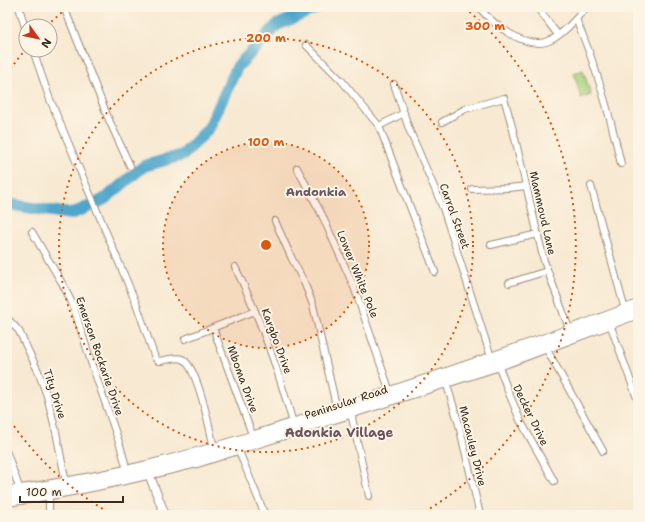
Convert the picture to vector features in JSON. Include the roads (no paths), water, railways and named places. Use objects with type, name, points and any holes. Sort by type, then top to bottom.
[{"type":"main road","name":"Peninsular Road","points":[[7,492],[20,490],[48,490],[66,483],[127,470],[148,470],[495,359],[638,304]]},
{"type":"main road","name":"Peninsular Road","points":[[7,501],[48,490],[148,470],[238,449],[446,382],[495,359],[546,348],[638,313]]},
{"type":"street","points":[[19,7],[22,18]]},
{"type":"street","points":[[64,7],[109,120],[130,166]]},
{"type":"street","points":[[480,7],[486,16],[511,35],[532,42],[545,42],[550,40],[558,35],[588,7]]},
{"type":"street","points":[[536,7],[558,35]]},
{"type":"street","points":[[576,19],[591,57],[614,132],[621,164]]},
{"type":"street","points":[[306,45],[342,81],[379,126],[435,272]]},
{"type":"street","points":[[36,58],[49,97],[136,303],[155,358],[158,361],[177,358],[186,362],[192,372],[202,398],[214,448]]},
{"type":"street","name":"Carrol Street","points":[[394,84],[409,129],[443,208],[495,359]]},
{"type":"street","name":"Mammoud Lane","points":[[442,122],[465,109],[504,98],[547,271],[570,330]]},
{"type":"street","points":[[379,126],[404,113]]},
{"type":"street","name":"Lower White Pole","points":[[297,168],[322,215],[354,287],[390,392]]},
{"type":"street","points":[[472,189],[526,186]]},
{"type":"street","points":[[592,186],[625,310]]},
{"type":"street","points":[[275,221],[304,282],[313,305],[337,410]]},
{"type":"street","name":"Emerson Bockarie Drive","points":[[32,232],[73,305],[127,470]]},
{"type":"street","points":[[491,245],[538,234]]},
{"type":"street","name":"Kargbo Drive","points":[[235,268],[255,311],[282,385],[293,423]]},
{"type":"street","points":[[509,283],[547,271]]},
{"type":"street","points":[[185,339],[255,311]]},
{"type":"street","name":"Tity Drive","points":[[7,318],[19,331],[38,371],[47,396],[66,483]]},
{"type":"street","points":[[610,324],[638,400]]},
{"type":"street","name":"Mboma Drive","points":[[214,328],[253,437]]},
{"type":"street","points":[[546,348],[603,451]]},
{"type":"street","name":"Decker Drive","points":[[495,359],[520,420],[554,481]]},
{"type":"street","name":"Macauley Drive","points":[[446,382],[458,421],[480,515]]},
{"type":"street","points":[[351,413],[369,496]]},
{"type":"street","points":[[238,449],[265,515]]},
{"type":"street","points":[[7,453],[20,490]]},
{"type":"street","points":[[148,470],[165,515]]},
{"type":"street","points":[[48,490],[50,515]]},
{"type":"waterway","points":[[95,204],[106,198],[144,166],[183,155],[209,128],[237,67],[277,25],[319,7]]},
{"type":"waterway","points":[[7,204],[71,214],[88,207]]},
{"type":"district","name":"Andonkia","points":[[316,192]]},
{"type":"district","name":"Adonkia Village","points":[[339,432]]}]
